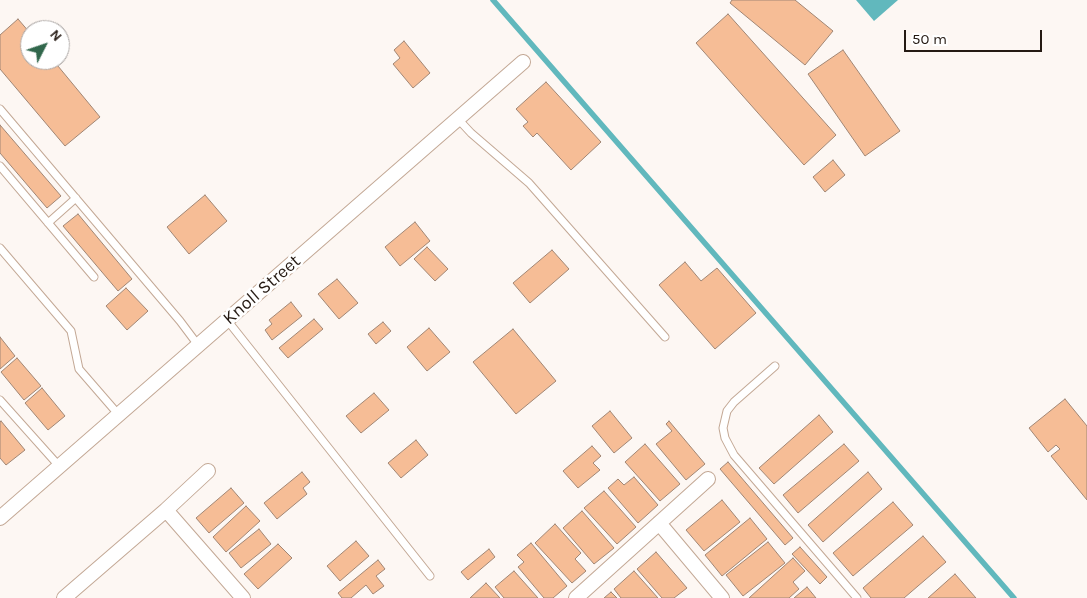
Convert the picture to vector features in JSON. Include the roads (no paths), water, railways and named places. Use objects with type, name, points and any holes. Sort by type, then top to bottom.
[{"type":"street","name":"Knoll Street","points":[[0,518],[523,62]]},
{"type":"street","points":[[64,598],[166,510],[208,470]]},
{"type":"street","points":[[576,598],[708,478]]},
{"type":"street","points":[[166,510],[243,598]]},
{"type":"street","points":[[659,523],[722,598]]},
{"type":"lane","points":[[0,109],[180,321],[198,345]]},
{"type":"lane","points":[[458,120],[529,183],[665,337]]},
{"type":"lane","points":[[0,166],[94,277]]},
{"type":"lane","points":[[48,223],[76,198]]},
{"type":"lane","points":[[0,248],[71,331],[79,369],[118,414]]},
{"type":"lane","points":[[227,320],[430,576]]},
{"type":"lane","points":[[775,366],[734,402],[728,411],[723,428],[725,438],[734,455],[858,598]]},
{"type":"lane","points":[[0,400],[58,466]]},
{"type":"water","points":[[856,0],[898,0],[874,21]]},
{"type":"waterway","points":[[493,0],[1014,598]]}]
